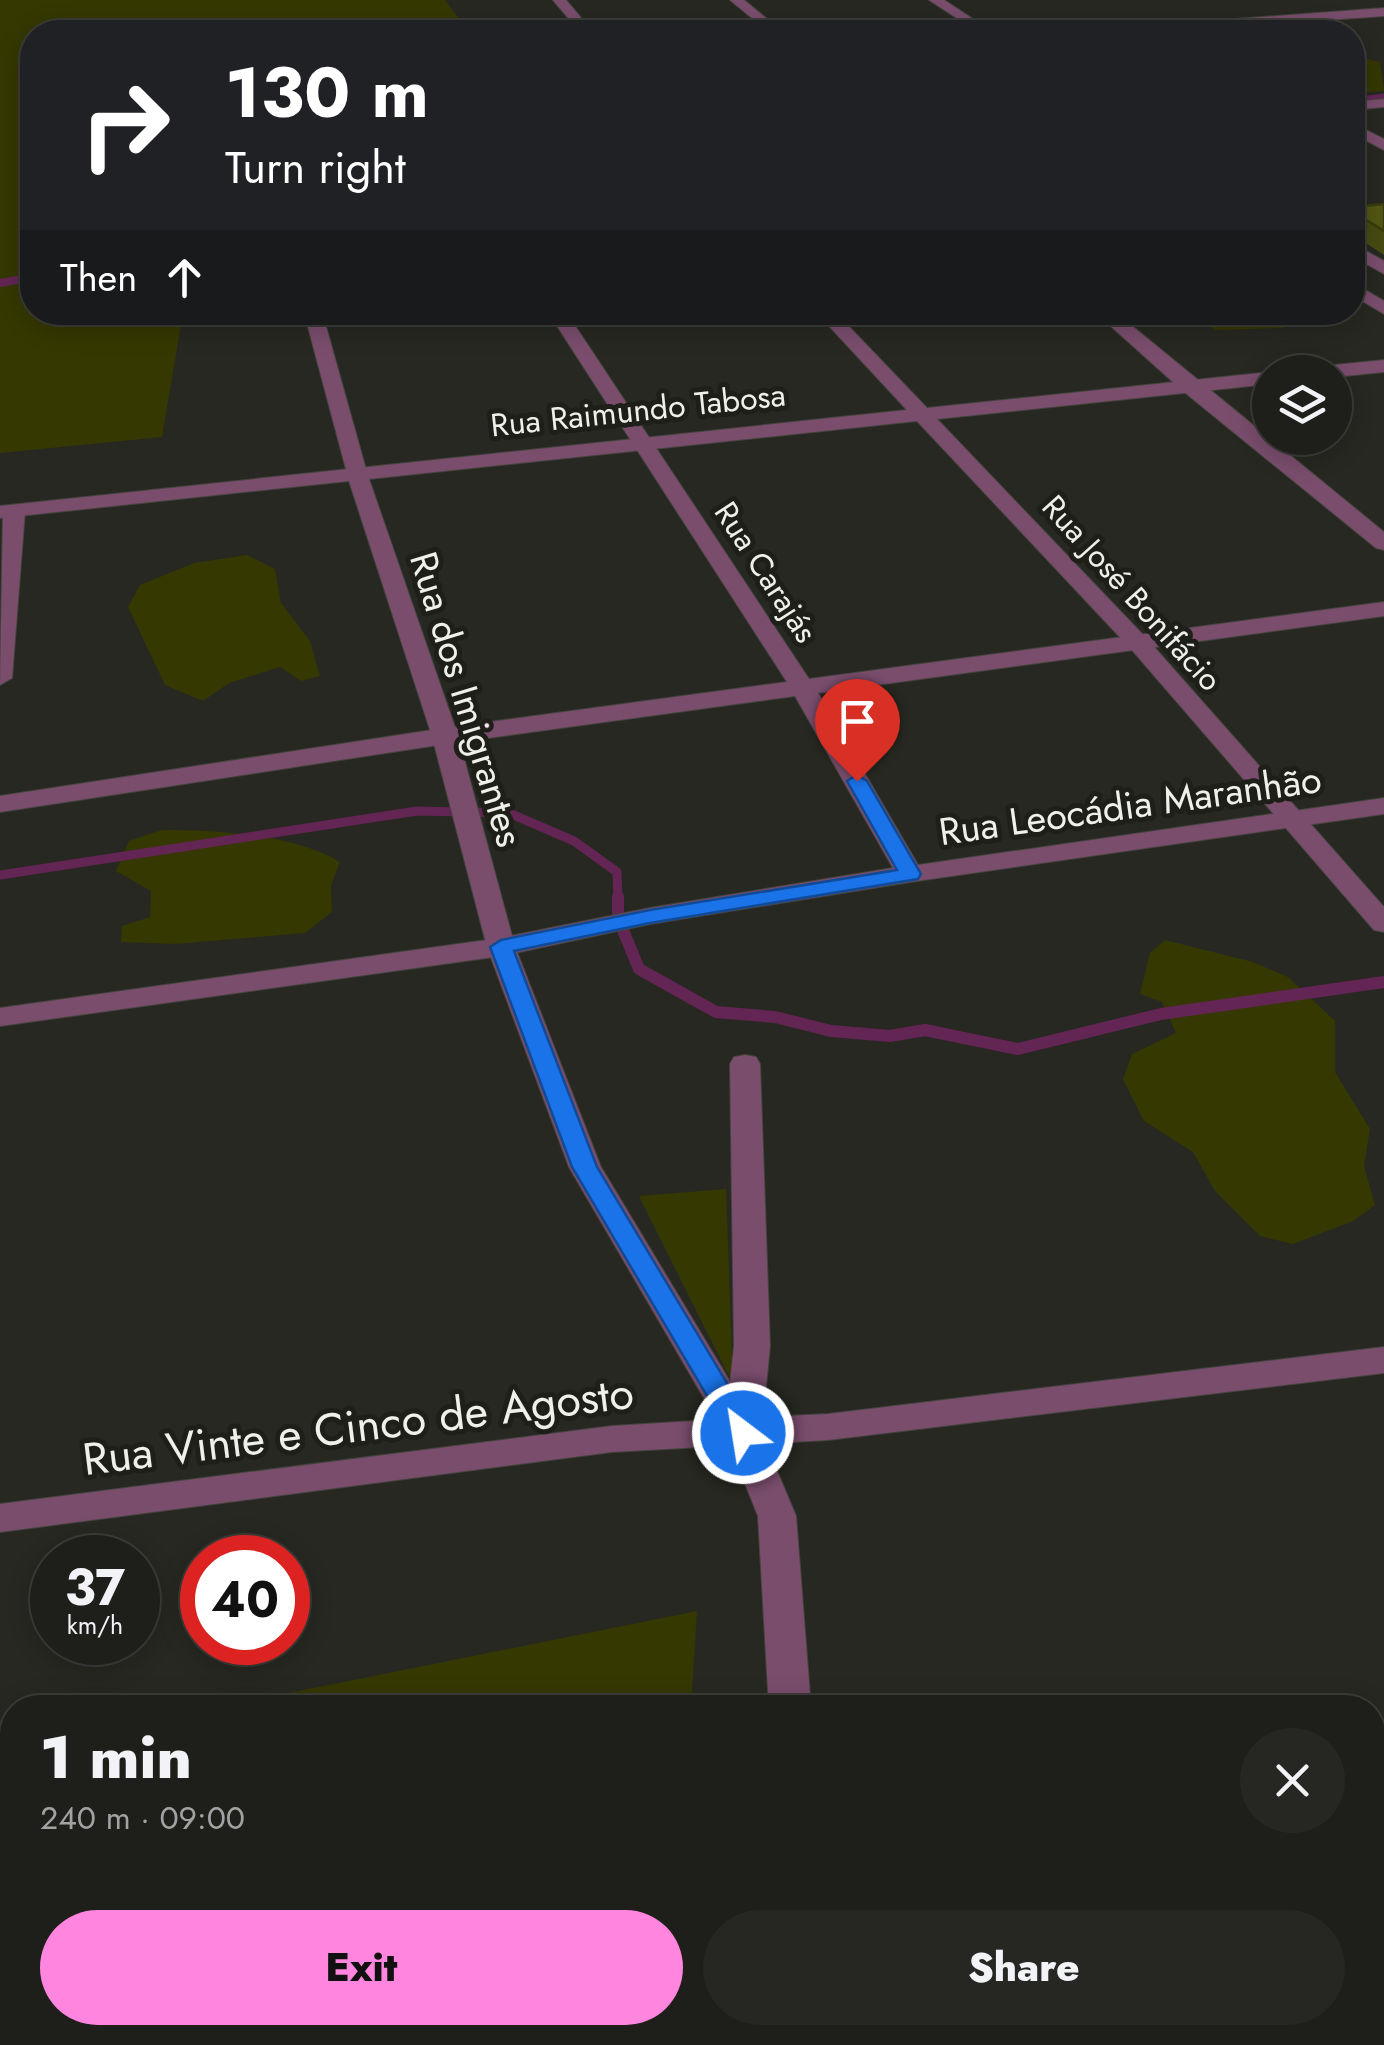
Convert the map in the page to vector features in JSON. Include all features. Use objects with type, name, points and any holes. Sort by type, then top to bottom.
[{"type":"street","points":[[559,0],[576,20]]},
{"type":"street","points":[[736,0],[761,20]]},
{"type":"street","points":[[934,0],[966,20]]},
{"type":"street","points":[[1312,0],[1359,20]]},
{"type":"street","points":[[1288,20],[1384,12]]},
{"type":"street","points":[[1365,23],[1372,27]]},
{"type":"street","name":"Rua dos Imigrantes","points":[[317,325],[357,473],[445,736],[501,947],[584,1167],[743,1433],[777,1516],[789,1695]]},
{"type":"street","name":"Rua Carajás","points":[[566,325],[803,688],[910,874]]},
{"type":"street","name":"Rua José Bonifácio","points":[[837,325],[1140,645],[1384,924]]},
{"type":"street","points":[[1119,325],[1384,543]]},
{"type":"street","points":[[1352,369],[1384,366]]},
{"type":"street","name":"Rua Raimundo Tabosa","points":[[7,512],[920,412],[1252,380]]},
{"type":"street","points":[[0,678],[7,512]]},
{"type":"street","points":[[0,804],[445,736],[1384,609]]},
{"type":"street","name":"Rua Leocádia Maranhão","points":[[0,1017],[501,947],[650,916],[910,874],[1384,806]]},
{"type":"street","points":[[743,1433],[752,1346],[744,1064]]},
{"type":"street","name":"Rua Vinte e Cinco de Agosto","points":[[0,1518],[612,1439],[828,1427],[1384,1360]]},
{"type":"shaded area","points":[[0,0],[445,0],[460,20],[20,20],[20,325],[181,325],[162,437],[0,453]]},
{"type":"shaded area","points":[[1365,59],[1380,62],[1384,91],[1365,92]]},
{"type":"shaded area","points":[[1208,325],[1283,328],[1216,330]]},
{"type":"shaded area","points":[[247,555],[275,569],[281,603],[310,641],[320,676],[301,681],[280,667],[229,683],[203,701],[165,685],[128,607],[140,585],[194,563]]},
{"type":"shaded area","points":[[162,830],[254,836],[322,853],[340,862],[331,885],[332,912],[305,933],[175,944],[121,942],[122,926],[150,917],[151,891],[116,871],[129,841]]},
{"type":"shaded area","points":[[1165,940],[1253,962],[1288,977],[1335,1021],[1335,1072],[1370,1129],[1364,1166],[1375,1205],[1353,1221],[1293,1244],[1260,1236],[1215,1191],[1193,1152],[1144,1121],[1123,1079],[1132,1054],[1176,1033],[1162,1002],[1140,994],[1150,953]]},
{"type":"shaded area","points":[[726,1189],[733,1384],[639,1196]]},
{"type":"shaded area","points":[[697,1611],[692,1695],[279,1695]]},
{"type":"building","points":[[1384,204],[1384,231],[1365,219],[1365,206]]},
{"type":"waterway","points":[[1365,98],[1384,96]]},
{"type":"waterway","points":[[0,283],[20,279]]},
{"type":"waterway","points":[[0,875],[417,811],[509,813],[574,841],[617,872],[618,900]]},
{"type":"waterway","points":[[618,900],[618,918],[639,969],[716,1012],[775,1017],[831,1031],[890,1036],[925,1030],[1018,1049],[1161,1014],[1384,982]]},
{"type":"route","points":[[743,1433],[584,1167],[501,947],[650,916],[910,874],[857,781]]}]
